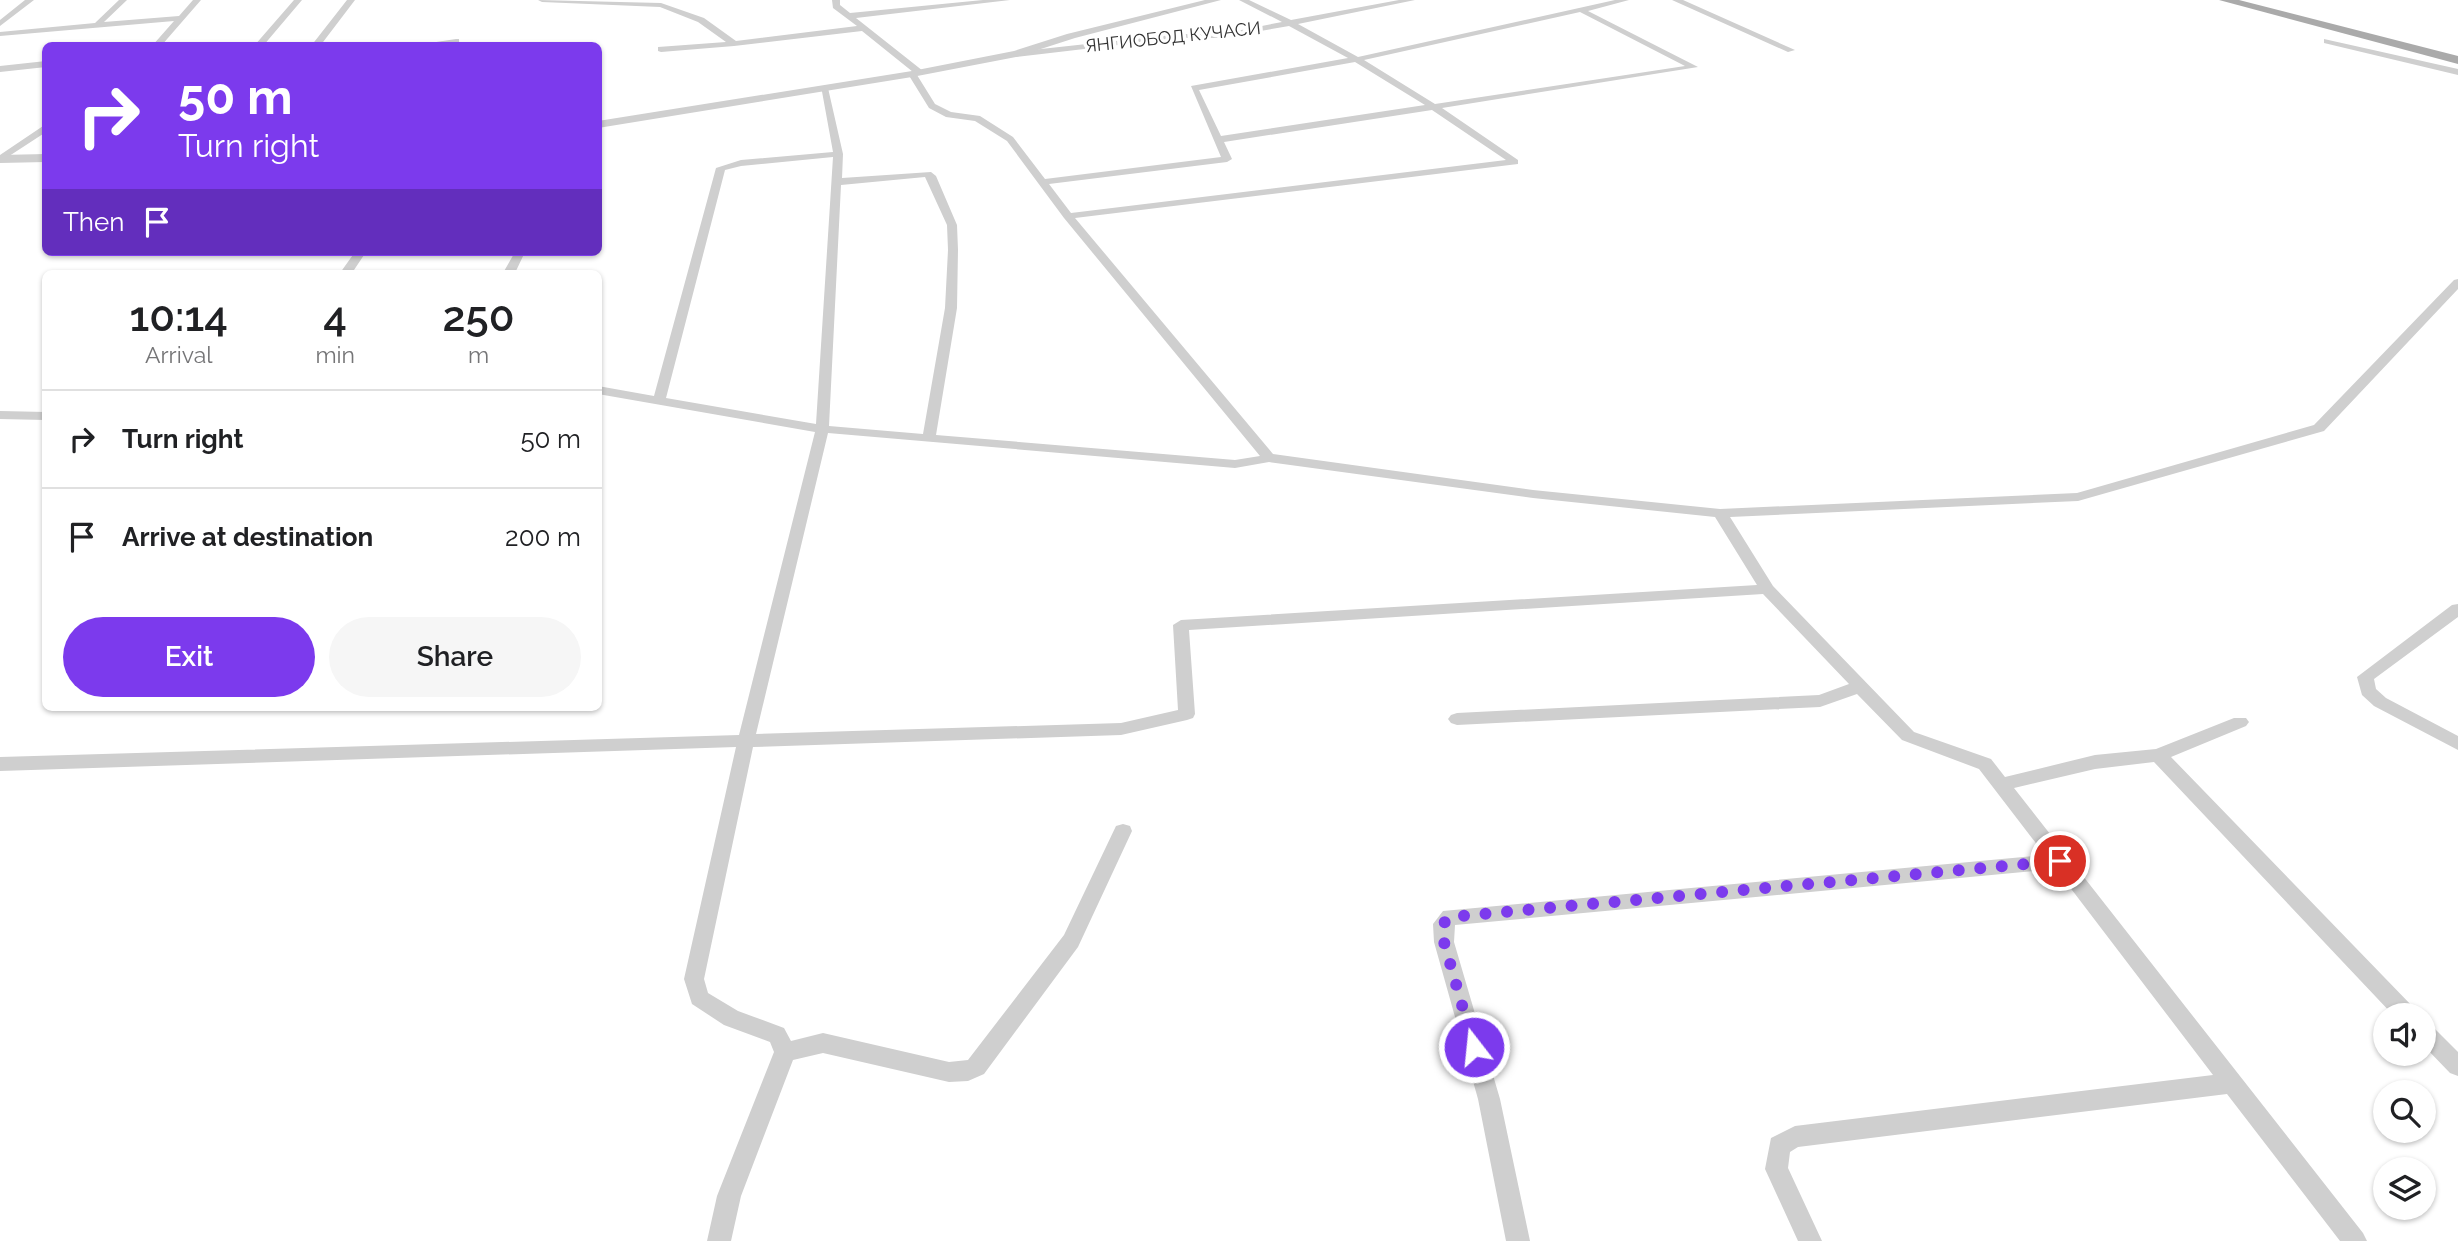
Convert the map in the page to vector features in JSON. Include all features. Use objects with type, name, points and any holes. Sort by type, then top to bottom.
[{"type":"main road","points":[[2225,0],[2458,60]]},
{"type":"street","points":[[0,24],[30,0]]},
{"type":"street","points":[[98,24],[123,0]]},
{"type":"street","points":[[160,42],[197,0]]},
{"type":"street","points":[[261,42],[298,0]]},
{"type":"street","points":[[318,42],[351,0]]},
{"type":"street","points":[[542,0],[616,1],[661,5],[701,20],[734,44]]},
{"type":"street","points":[[836,0],[836,6],[916,74],[932,106],[949,115],[977,118],[1010,139],[1068,216],[1269,458]]},
{"type":"street","points":[[848,16],[1006,0]]},
{"type":"street","name":"ЯНГИОБОД КУЧАСИ","points":[[1016,54],[1070,36],[1216,0]]},
{"type":"street","points":[[1068,216],[1515,162],[1359,59],[1293,23],[1243,0]]},
{"type":"street","name":"ЯНГИОБОД КУЧАСИ","points":[[602,124],[916,74],[1016,54],[1178,36],[1222,36],[1411,0]]},
{"type":"street","points":[[1045,182],[1227,159],[1194,88],[1359,59],[1625,0]]},
{"type":"street","points":[[1676,0],[1791,50]]},
{"type":"street","points":[[1217,140],[1694,67],[1581,10]]},
{"type":"street","points":[[0,34],[181,18]]},
{"type":"street","points":[[661,49],[734,44],[864,28]]},
{"type":"street","points":[[448,42],[456,41]]},
{"type":"street","points":[[2327,41],[2458,72]]},
{"type":"street","points":[[0,69],[42,64]]},
{"type":"street","points":[[719,1241],[729,1196],[785,1052],[777,1035],[731,1018],[699,998],[694,979],[746,740],[822,429],[838,154],[824,88]]},
{"type":"street","points":[[0,159],[42,130]]},
{"type":"street","points":[[659,401],[721,168],[741,163],[838,154]]},
{"type":"street","points":[[0,159],[42,158]]},
{"type":"street","points":[[836,182],[927,174],[931,176],[952,225],[951,308],[929,438]]},
{"type":"street","points":[[602,391],[822,429],[1235,464],[1269,458],[1533,494],[1720,513],[2078,497],[2319,428],[2458,282]]},
{"type":"street","points":[[0,415],[42,416]]},
{"type":"street","points":[[1720,513],[1767,589],[1908,736],[1985,764],[2355,1241]]},
{"type":"street","points":[[0,764],[1121,729],[1187,714],[1181,625],[1767,589]]},
{"type":"street","points":[[2458,609],[2365,677],[2368,691],[2380,702],[2458,744]]},
{"type":"street","points":[[1457,719],[1820,701],[1861,686]]},
{"type":"street","points":[[2001,785],[2095,762],[2158,755],[2240,722]]},
{"type":"street","points":[[2158,755],[2396,1003]]},
{"type":"street","points":[[785,1052],[823,1043],[949,1072],[968,1071],[976,1067],[1071,941],[1123,831]]},
{"type":"street","points":[[1518,1241],[1489,1099],[1444,942],[1443,924],[1450,917],[2060,861]]},
{"type":"street","points":[[2436,1044],[2458,1066]]},
{"type":"street","points":[[1810,1241],[1776,1169],[1779,1146],[1795,1137],[2233,1083]]},
{"type":"route","points":[[1474,1047],[1444,942],[1443,924],[1450,917],[2060,861]]}]
